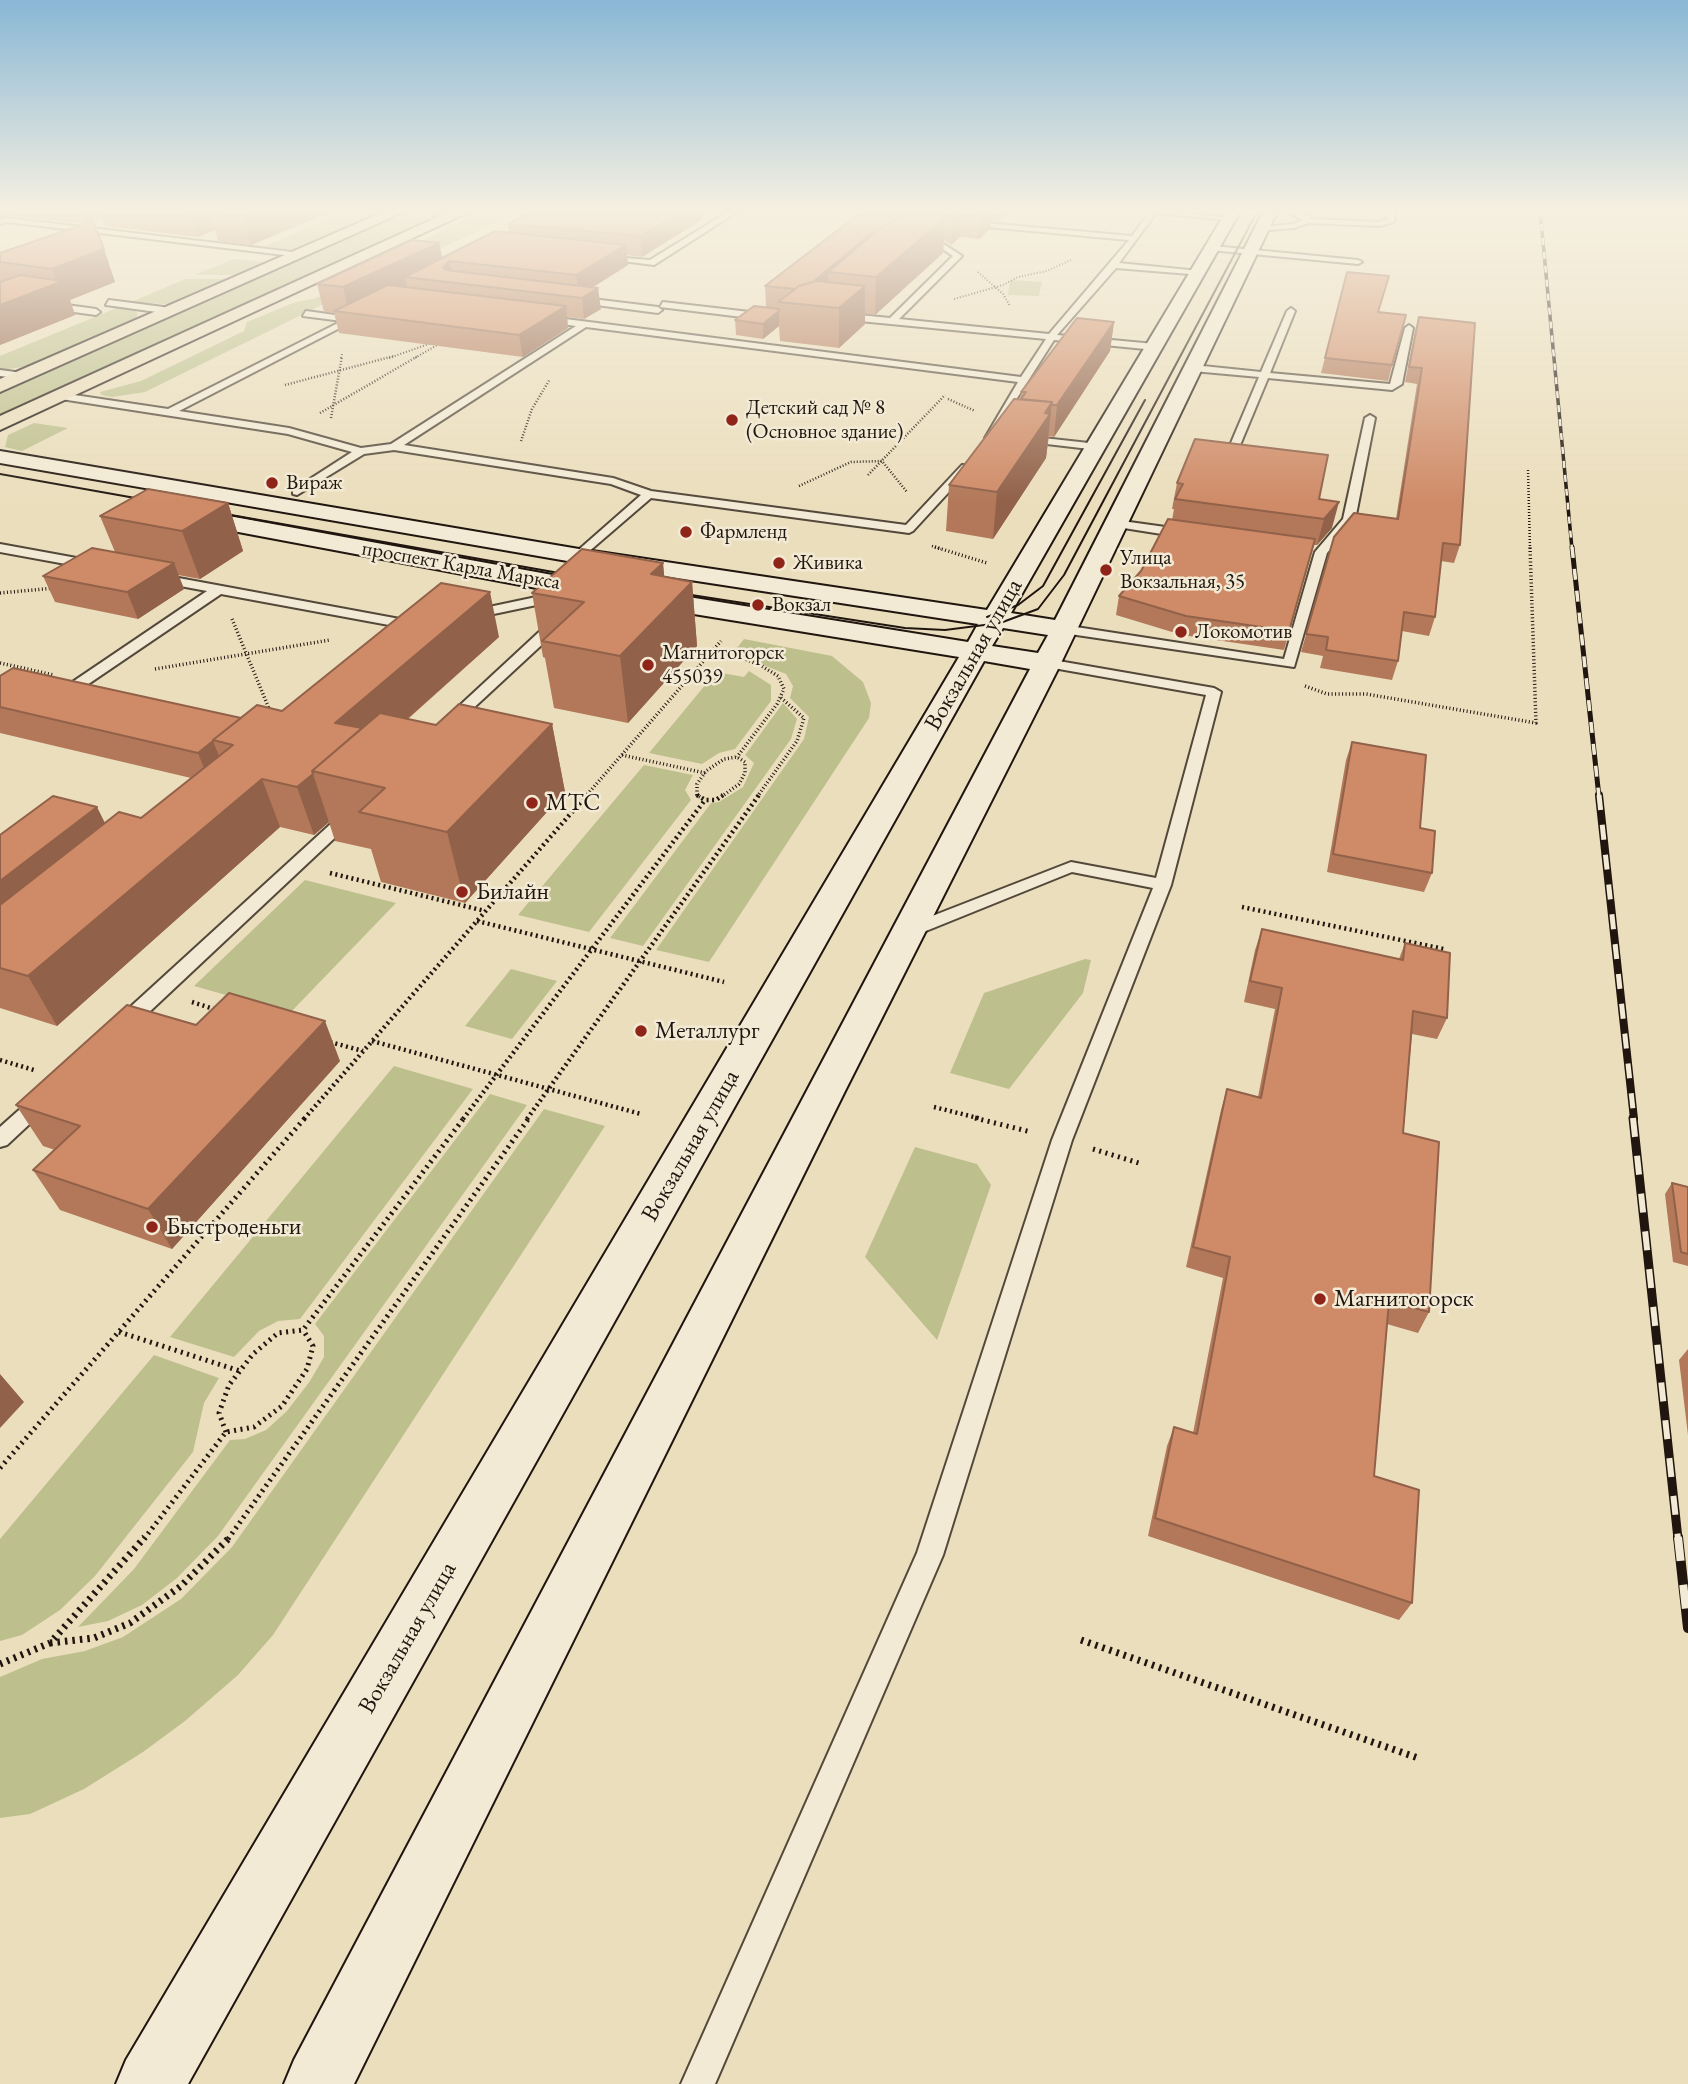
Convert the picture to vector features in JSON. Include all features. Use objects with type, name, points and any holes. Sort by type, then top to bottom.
[{"type":"main road","points":[[0,386],[180,307]]},
{"type":"main road","points":[[0,424],[255,307]]},
{"type":"main road","name":"Вокзальная улица","points":[[150,2084],[995,618],[1179,307]]},
{"type":"main road","points":[[318,2084],[813,1114],[910,931],[1223,307]]},
{"type":"main road","name":"проспект Карла Маркса","points":[[0,457],[579,556],[995,618],[1055,646]]},
{"type":"main road","name":"проспект Карла Маркса","points":[[163,511],[549,592],[976,651],[1055,646]]},
{"type":"main road","name":"проспект Карла Маркса","points":[[925,608],[990,601],[1013,588]]},
{"type":"lane","points":[[10,312],[21,307]]},
{"type":"lane","points":[[62,307],[96,312]]},
{"type":"lane","points":[[142,307],[171,311]]},
{"type":"lane","points":[[649,316],[660,307]]},
{"type":"lane","points":[[684,307],[782,318]]},
{"type":"lane","points":[[893,320],[905,307]]},
{"type":"lane","points":[[984,445],[1054,333],[1077,307]]},
{"type":"lane","points":[[170,412],[370,310]]},
{"type":"lane","points":[[1233,450],[1291,312]]},
{"type":"lane","points":[[306,314],[351,320]]},
{"type":"lane","points":[[828,316],[1054,333],[1155,347]]},
{"type":"lane","points":[[533,318],[1024,380]]},
{"type":"lane","points":[[630,329],[640,323]]},
{"type":"lane","points":[[394,447],[585,324]]},
{"type":"lane","points":[[1193,368],[1392,387],[1397,384],[1409,328]]},
{"type":"lane","points":[[764,346],[774,338]]},
{"type":"lane","points":[[0,373],[23,376]]},
{"type":"lane","points":[[61,396],[289,431],[360,451],[394,447],[613,481],[649,494],[909,529],[976,455]]},
{"type":"lane","points":[[1055,646],[1289,664],[1315,552],[1349,520],[1370,418]]},
{"type":"lane","points":[[992,435],[1005,436]]},
{"type":"lane","points":[[1017,438],[1098,447]]},
{"type":"lane","points":[[297,492],[360,451]]},
{"type":"lane","points":[[579,556],[649,494]]},
{"type":"lane","points":[[1115,524],[1204,536]]},
{"type":"lane","points":[[0,548],[109,568]]},
{"type":"lane","points":[[150,576],[415,628]]},
{"type":"lane","points":[[103,692],[75,686],[219,589]]},
{"type":"lane","points":[[437,735],[561,619],[549,592],[451,619]]},
{"type":"lane","points":[[698,2084],[930,1555],[1062,1140],[1163,885],[1214,692],[1055,646]]},
{"type":"lane","points":[[111,1036],[365,801]]},
{"type":"lane","points":[[910,931],[1071,867],[1163,885]]},
{"type":"lane","points":[[0,1139],[56,1088]]},
{"type":"path","points":[[1014,307],[1032,324],[1054,333]]},
{"type":"path","points":[[351,320],[351,333],[343,351],[332,406],[332,425],[360,451]]},
{"type":"path","points":[[289,431],[448,338]]},
{"type":"path","points":[[281,386],[380,361],[440,340]]},
{"type":"path","points":[[540,470],[538,461],[526,451],[521,442],[532,409],[555,369],[559,350],[553,345]]},
{"type":"path","points":[[868,475],[918,426],[962,373]]},
{"type":"path","points":[[784,514],[791,491],[801,485],[851,462],[882,461]]},
{"type":"path","points":[[882,461],[925,514]]},
{"type":"path","points":[[1297,682],[1327,694],[1366,694],[1536,723],[1528,470]]},
{"type":"path","points":[[909,529],[927,544],[990,564]]},
{"type":"path","points":[[219,589],[273,717]]},
{"type":"path","points":[[0,1468],[729,631]]},
{"type":"path","points":[[0,663],[83,681],[337,639]]},
{"type":"path","points":[[711,652],[740,657],[778,676],[784,689],[737,757],[716,763],[705,773],[697,784],[697,795],[705,800],[716,800],[739,784],[745,773],[745,762],[737,757]]},
{"type":"path","points":[[0,1664],[50,1643],[94,1638],[130,1623],[181,1586],[227,1541],[797,741],[804,718],[780,697]]},
{"type":"path","points":[[622,755],[705,773]]},
{"type":"path","points":[[226,1432],[219,1413],[229,1385],[253,1354],[278,1333],[303,1330],[705,800]]},
{"type":"path","points":[[296,865],[485,911]]},
{"type":"path","points":[[1242,907],[1444,949]]},
{"type":"path","points":[[477,921],[724,982]]},
{"type":"path","points":[[158,992],[222,1011]]},
{"type":"path","points":[[324,1040],[363,1051]]},
{"type":"path","points":[[372,1041],[641,1114]]},
{"type":"path","points":[[50,1643],[129,1558],[226,1432],[254,1427],[282,1406],[307,1369],[313,1346],[303,1330]]},
{"type":"path","points":[[119,1332],[240,1371]]},
{"type":"path","points":[[1081,1640],[1418,1758]]},
{"type":"green space","points":[[118,307],[134,309],[138,314],[136,318],[23,367],[0,370],[0,356]]},
{"type":"green space","points":[[191,307],[238,307],[0,414],[0,391]]},
{"type":"green space","points":[[283,307],[317,307],[145,392],[112,397],[101,395],[100,392],[141,381],[244,331],[247,322]]},
{"type":"green space","points":[[34,423],[68,428],[22,451],[5,447],[8,435]]},
{"type":"green space","points":[[744,639],[832,656],[863,682],[871,703],[869,718],[709,962],[656,950],[804,739],[809,717],[790,698],[793,686],[786,674],[733,653]]},
{"type":"green space","points":[[749,671],[771,685],[771,701],[735,749],[719,753],[702,764],[649,753],[716,672],[744,677]]},
{"type":"green space","points":[[783,703],[797,719],[791,739],[643,946],[610,938],[711,803],[719,802],[743,787],[754,763],[745,755]]},
{"type":"green space","points":[[644,765],[693,775],[685,790],[691,800],[589,932],[518,915]]},
{"type":"green space","points":[[305,880],[396,903],[290,1013],[194,986]]},
{"type":"green space","points":[[1085,959],[1091,960],[1083,993],[1009,1089],[950,1073],[984,993]]},
{"type":"green space","points":[[511,969],[557,981],[512,1039],[465,1026]]},
{"type":"green space","points":[[394,1066],[473,1089],[300,1319],[278,1321],[259,1331],[234,1357],[170,1337]]},
{"type":"green space","points":[[490,1094],[527,1105],[218,1536],[177,1578],[142,1605],[108,1621],[78,1627],[134,1569],[230,1440],[245,1439],[266,1430],[287,1411],[324,1357],[324,1336],[315,1324]]},
{"type":"green space","points":[[544,1109],[605,1126],[273,1635],[238,1675],[185,1721],[143,1752],[84,1789],[30,1814],[0,1818],[0,1677],[42,1659],[85,1651],[123,1637],[181,1599],[232,1547]]},
{"type":"green space","points":[[915,1147],[977,1164],[991,1185],[937,1340],[865,1257]]},
{"type":"green space","points":[[154,1355],[219,1378],[204,1403],[193,1452],[95,1576],[60,1610],[22,1635],[0,1641],[0,1539]]},
{"type":"building","points":[[342,307],[564,307],[519,335],[334,311]]},
{"type":"building","points":[[752,307],[779,309],[763,324],[735,320]]},
{"type":"building","points":[[1338,307],[1379,307],[1378,312],[1406,315],[1392,365],[1325,358]]},
{"type":"building","points":[[1419,317],[1475,323],[1460,545],[1443,543],[1435,617],[1404,612],[1398,661],[1326,650],[1328,637],[1306,634],[1334,537],[1354,513],[1398,519],[1422,368],[1409,367]]},
{"type":"building","points":[[1077,318],[1114,322],[1057,405],[1052,405],[1052,402],[1021,399],[1026,392],[1021,392]]},
{"type":"building","points":[[1014,399],[1052,402],[1045,413],[1050,414],[997,492],[949,485]]},
{"type":"building","points":[[1195,439],[1328,455],[1319,499],[1339,502],[1324,519],[1175,499],[1183,484],[1177,483]]},
{"type":"building","points":[[148,489],[228,503],[182,531],[100,516]]},
{"type":"building","points":[[1168,519],[1315,539],[1289,631],[1186,616],[1119,596],[1141,571]]},
{"type":"building","points":[[92,548],[174,563],[127,592],[43,576]]},
{"type":"building","points":[[582,549],[663,563],[651,574],[692,582],[620,656],[542,641],[584,602],[532,593]]},
{"type":"building","points":[[441,583],[490,592],[335,723],[362,728],[312,771],[313,774],[297,787],[262,779],[28,976],[0,968],[0,905],[119,812],[141,818],[233,745],[213,740],[257,705],[282,711]]},
{"type":"building","points":[[13,668],[241,718],[198,753],[0,707],[0,676]]},
{"type":"building","points":[[459,704],[552,724],[447,832],[359,812],[385,788],[312,771],[380,713],[436,725]]},
{"type":"building","points":[[1352,742],[1426,755],[1420,828],[1435,831],[1432,873],[1333,854]]},
{"type":"building","points":[[53,796],[97,807],[0,881],[0,835]]},
{"type":"building","name":"Магнитогорск","points":[[1262,929],[1403,960],[1405,943],[1450,953],[1447,1018],[1413,1011],[1403,1133],[1439,1142],[1429,1312],[1389,1301],[1374,1476],[1419,1490],[1412,1603],[1155,1518],[1174,1427],[1197,1434],[1230,1257],[1193,1247],[1227,1089],[1261,1098],[1282,988],[1250,981]]},
{"type":"building","points":[[229,993],[325,1021],[148,1209],[33,1170],[80,1126],[16,1105],[127,1005],[196,1025]]},
{"type":"building","points":[[1672,1183],[1688,1187],[1688,1254],[1681,1252]]},
{"type":"tram line","points":[[672,592],[905,628],[945,630],[1000,623],[1038,609],[1064,575],[1206,307]]},
{"type":"tram line","points":[[987,617],[1018,605],[1043,586],[1145,400]]},
{"type":"tram line","points":[[0,474],[152,501]]},
{"type":"tram line","points":[[214,512],[576,576]]},
{"type":"railway","points":[[1549,307],[1572,549]]},
{"type":"railway","points":[[1572,547],[1599,797]]},
{"type":"railway","points":[[1599,795],[1634,1119]]},
{"type":"railway","points":[[1633,1118],[1678,1539]]},
{"type":"railway","points":[[1678,1537],[1688,1628]]},
{"type":"place","name":"Детский сад № 8 (Основное здание)","points":[[732,420]]},
{"type":"place","name":"Вираж","points":[[272,483]]},
{"type":"place","name":"Фармленд","points":[[686,532]]},
{"type":"place","name":"Живика","points":[[779,563]]},
{"type":"place","name":"Улица Вокзальная, 35","points":[[1106,570]]},
{"type":"place","name":"Вокзал","points":[[758,605]]},
{"type":"place","name":"Локомотив","points":[[1181,632]]},
{"type":"place","name":"Магнитогорск 455039","points":[[648,665]]},
{"type":"place","name":"МТС","points":[[532,803]]},
{"type":"place","name":"Билайн","points":[[462,892]]},
{"type":"place","name":"Металлург","points":[[641,1031]]},
{"type":"place","name":"Быстроденьги","points":[[152,1227]]},
{"type":"place","name":"Магнитогорск","points":[[1320,1299]]}]
